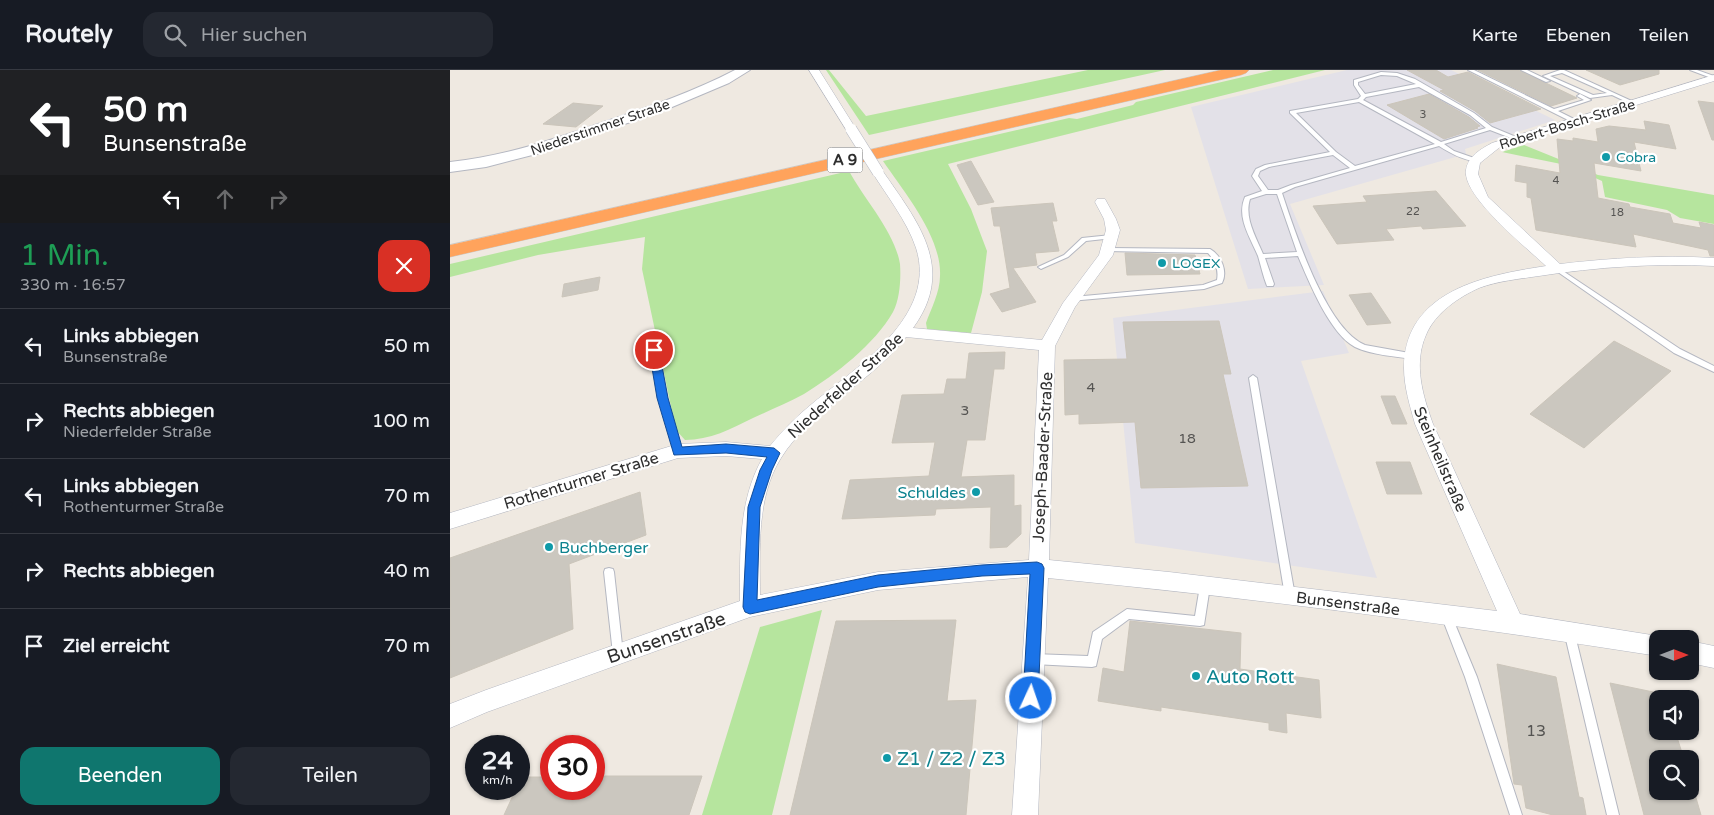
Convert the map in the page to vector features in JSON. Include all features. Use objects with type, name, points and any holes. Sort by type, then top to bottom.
[{"type":"highway","name":"A 9","points":[[450,236],[1192,70]]},
{"type":"highway","name":"A 9","points":[[450,251],[1241,70]]},
{"type":"street","name":"Niederstimmer Straße","points":[[450,167],[486,163],[540,149],[660,107],[726,80],[744,70]]},
{"type":"street","name":"Niederfelder Straße","points":[[750,607],[754,507],[766,470],[774,453],[806,416],[869,366],[904,332],[919,308],[926,277],[926,258],[922,245],[814,70]]},
{"type":"street","name":"Robert-Bosch-Straße","points":[[1475,160],[1485,151],[1518,139],[1714,78]]},
{"type":"street","points":[[1475,160],[1471,176],[1474,187],[1482,200],[1557,268]]},
{"type":"street","points":[[1101,202],[1110,219],[1113,230],[1110,244]]},
{"type":"street","name":"Joseph-Baader-Straße","points":[[1037,568],[1047,346],[1058,323],[1073,299],[1098,267],[1110,244]]},
{"type":"street","name":"Steinheilstraße","points":[[1513,623],[1424,424],[1415,396],[1412,375],[1412,356],[1418,335],[1429,319],[1443,305],[1465,289],[1508,276],[1600,262],[1642,260],[1714,262]]},
{"type":"street","points":[[904,332],[1047,346]]},
{"type":"street","name":"Rothenturmer Straße","points":[[450,521],[638,462],[678,452],[703,448],[774,453]]},
{"type":"street","points":[[1025,815],[1037,568]]},
{"type":"street","name":"Bunsenstraße","points":[[450,716],[750,607],[878,581],[982,571],[1037,568],[1205,586],[1513,623],[1649,644]]},
{"type":"street","points":[[1699,654],[1714,657]]},
{"type":"lane","points":[[1470,70],[1574,122]]},
{"type":"lane","points":[[1524,70],[1588,100],[1553,111]]},
{"type":"lane","points":[[1692,70],[1714,78]]},
{"type":"lane","points":[[1611,94],[1592,97],[1545,76],[1562,71],[1633,103]]},
{"type":"lane","points":[[1475,160],[1452,152],[1362,98],[1356,81],[1391,73],[1409,78],[1472,114],[1490,128],[1518,139]]},
{"type":"lane","points":[[1354,168],[1334,152],[1292,112],[1420,86]]},
{"type":"lane","points":[[1270,284],[1246,219],[1244,205],[1247,198],[1266,192],[1279,192],[1293,186],[1490,128]]},
{"type":"lane","points":[[1266,192],[1255,176],[1258,170],[1267,166],[1334,152]]},
{"type":"lane","points":[[1279,192],[1286,218],[1315,286],[1341,331],[1356,343],[1377,350],[1412,356]]},
{"type":"lane","points":[[1041,267],[1066,256],[1084,239],[1110,244],[1210,251],[1219,263],[1222,276],[1220,281],[1204,287],[1073,299]]},
{"type":"lane","points":[[1261,256],[1302,254]]},
{"type":"lane","points":[[1557,268],[1677,351],[1714,369]]},
{"type":"lane","points":[[648,337],[654,350],[662,398],[678,452]]},
{"type":"lane","points":[[1253,378],[1290,596]]},
{"type":"lane","points":[[609,572],[618,654]]},
{"type":"lane","points":[[1033,659],[1092,662],[1097,636],[1128,614],[1200,621],[1205,586]]},
{"type":"lane","points":[[1446,615],[1471,677],[1516,815]]},
{"type":"lane","points":[[1569,631],[1613,815]]},
{"type":"shaded area","points":[[1347,70],[1451,70],[1555,120],[1465,149],[1466,154],[1290,204],[1324,285],[1248,289],[1191,107]]},
{"type":"shaded area","points":[[1323,291],[1349,353],[1301,361],[1377,578],[1135,543],[1113,318]]},
{"type":"green space","points":[[826,70],[829,70],[866,116],[1088,70],[1165,70],[869,135]]},
{"type":"green space","points":[[1273,70],[1325,70],[948,164],[971,209],[987,251],[982,292],[971,333],[927,329],[926,323],[940,282],[939,261],[935,246],[920,215],[883,161],[1069,118],[1077,119],[1133,105],[1136,102]]},
{"type":"green space","points":[[1524,145],[1598,175],[1714,195],[1714,224],[1680,218],[1667,210],[1605,197],[1602,181],[1566,165],[1502,152]]},
{"type":"green space","points":[[849,171],[886,228],[897,252],[900,264],[900,282],[899,295],[893,312],[876,336],[865,347],[816,386],[792,400],[712,436],[685,440],[676,430],[642,269],[645,237],[538,255],[450,277],[450,264]]},
{"type":"green space","points":[[822,610],[772,815],[702,815],[760,627]]},
{"type":"building","points":[[1407,70],[1436,70],[1448,77],[1468,72],[1541,109],[1490,123],[1475,111],[1440,91],[1444,90]]},
{"type":"building","points":[[1478,70],[1519,70],[1577,98],[1551,106]]},
{"type":"building","points":[[1586,70],[1659,70],[1659,74],[1620,85]]},
{"type":"building","points":[[1429,94],[1469,117],[1480,126],[1444,139],[1387,105]]},
{"type":"building","points":[[1698,101],[1714,103],[1714,140],[1712,140]]},
{"type":"building","points":[[573,103],[603,106],[576,127],[543,124]]},
{"type":"building","points":[[1644,121],[1669,125],[1676,149],[1634,142],[1641,171],[1594,163],[1598,198],[1629,204],[1630,207],[1670,214],[1673,223],[1701,228],[1699,222],[1714,225],[1714,256],[1710,256],[1708,250],[1633,234],[1636,247],[1536,230],[1531,198],[1527,197],[1527,183],[1515,181],[1516,165],[1560,173],[1557,139],[1573,141],[1573,138],[1598,142],[1596,129],[1609,126],[1646,130]]},
{"type":"building","points":[[971,161],[994,202],[978,205],[957,165]]},
{"type":"building","points":[[1436,191],[1466,226],[1423,229],[1421,226],[1386,229],[1394,240],[1337,244],[1313,206],[1367,202],[1363,196]]},
{"type":"building","points":[[1053,203],[1057,221],[1052,221],[1059,251],[1035,253],[1037,265],[1013,268],[1036,302],[1002,312],[990,294],[1010,288],[1000,226],[994,226],[991,208]]},
{"type":"building","name":"LOGEX","points":[[1125,253],[1195,255],[1200,274],[1127,275]]},
{"type":"building","points":[[600,277],[598,290],[562,297],[564,284]]},
{"type":"building","points":[[1371,293],[1391,323],[1367,325],[1349,295]]},
{"type":"building","points":[[1219,321],[1231,374],[1223,374],[1248,486],[1141,488],[1135,422],[1079,424],[1079,414],[1065,415],[1064,360],[1127,359],[1123,322]]},
{"type":"building","points":[[1614,341],[1671,371],[1584,448],[1530,414]]},
{"type":"building","points":[[1005,352],[1004,369],[994,369],[985,440],[967,440],[961,477],[1014,475],[1014,506],[1021,505],[1021,534],[1007,547],[990,548],[991,507],[936,509],[935,515],[842,519],[850,480],[929,476],[935,442],[892,443],[902,395],[944,394],[947,379],[966,379],[969,353]]},
{"type":"building","points":[[1381,396],[1395,396],[1407,424],[1392,424]]},
{"type":"building","points":[[1376,462],[1410,462],[1422,494],[1387,494]]},
{"type":"building","points":[[640,492],[646,535],[569,564],[573,629],[450,678],[450,558]]},
{"type":"building","name":"Z1 / Z2 / Z3","points":[[956,620],[947,701],[976,700],[966,815],[790,815],[836,621]]},
{"type":"building","name":"Auto Rott","points":[[1130,621],[1241,633],[1240,669],[1319,680],[1321,718],[1286,713],[1287,733],[1269,730],[1269,723],[1161,707],[1161,711],[1098,701],[1103,668],[1124,672]]},
{"type":"building","points":[[1497,664],[1556,677],[1579,797],[1583,798],[1586,815],[1553,815],[1526,808],[1522,785],[1514,784]]},
{"type":"building","points":[[1610,683],[1649,691],[1649,740],[1678,740],[1681,750],[1649,750],[1649,800],[1697,800],[1701,815],[1644,815]]},
{"type":"building","points":[[605,776],[702,776],[689,815],[504,815],[511,800],[530,800],[530,777],[540,777],[540,800],[605,800]]},
{"type":"place","name":"Cobra","points":[[1606,157]]},
{"type":"place","name":"LOGEX","points":[[1162,263]]},
{"type":"place","name":"Schuldes","points":[[976,492]]},
{"type":"place","name":"Buchberger","points":[[549,547]]},
{"type":"place","name":"Auto Rott","points":[[1196,676]]},
{"type":"place","name":"Z1 / Z2 / Z3","points":[[887,758]]},
{"type":"route","points":[[654,350],[662,398],[678,452],[703,448],[774,453],[759,487],[754,507],[750,607],[878,581],[916,576],[1037,568],[1031,698]]}]
